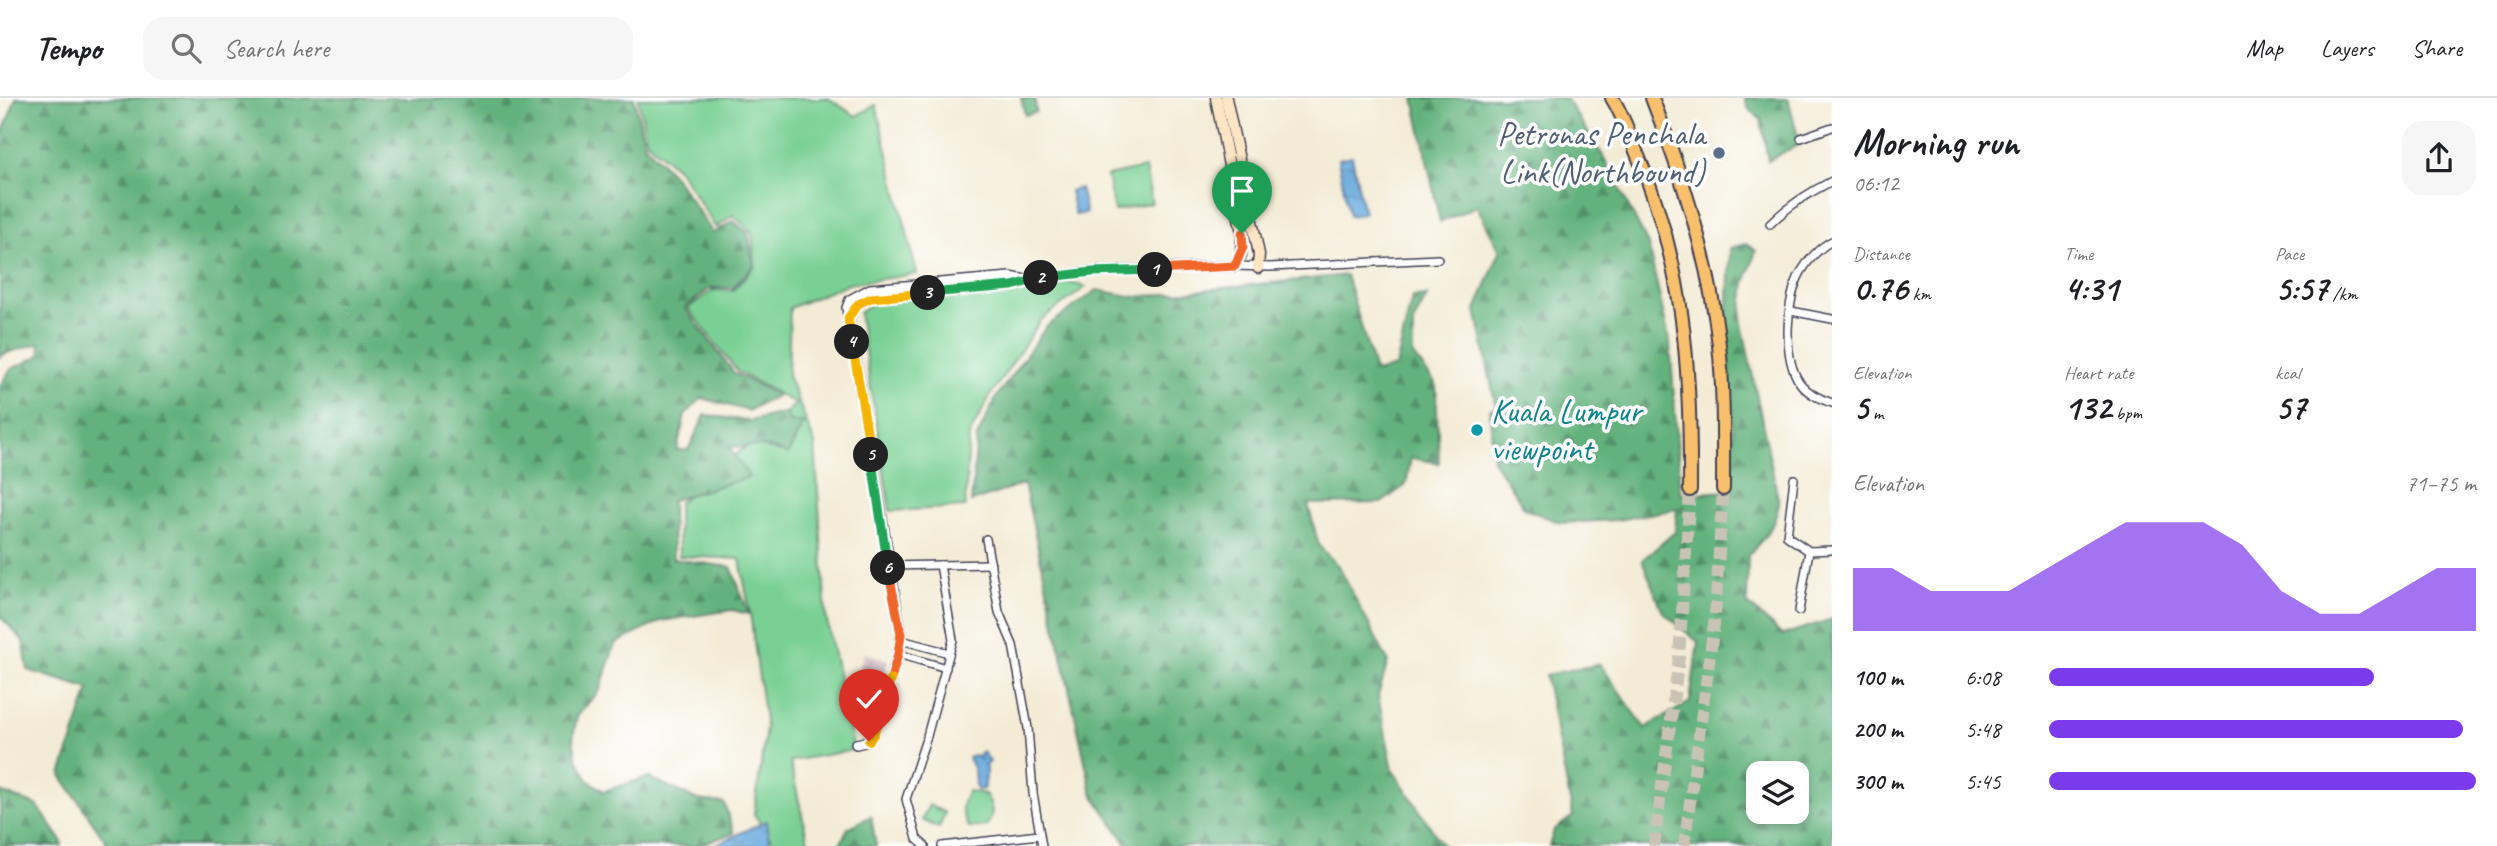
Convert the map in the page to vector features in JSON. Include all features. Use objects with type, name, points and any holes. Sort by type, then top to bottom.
[{"type":"highway","points":[[1612,98],[1647,176],[1675,271],[1685,336],[1691,404],[1690,490]]},
{"type":"highway","points":[[1652,98],[1680,169],[1707,274],[1719,346],[1723,489]]},
{"type":"main road","points":[[1216,98],[1242,233],[1243,247],[1235,266]]},
{"type":"main road","points":[[1226,98],[1259,254],[1258,268]]},
{"type":"street","points":[[1801,138],[1832,127]]},
{"type":"street","points":[[1770,224],[1785,208],[1832,181]]},
{"type":"street","points":[[1832,241],[1813,256],[1801,272],[1794,292],[1788,345],[1791,365],[1800,382],[1814,396],[1832,403]]},
{"type":"street","points":[[856,744],[869,741],[874,734],[901,640],[848,318],[850,300],[870,289],[1010,277],[1026,280],[1092,272],[1235,266],[1258,268],[1438,259]]},
{"type":"street","points":[[1791,311],[1832,319]]},
{"type":"street","points":[[1794,479],[1787,536],[1809,551],[1832,550]]},
{"type":"street","points":[[986,538],[999,612],[1013,645],[1028,728],[1032,793],[1042,846]]},
{"type":"street","points":[[1799,611],[1809,551]]},
{"type":"street","points":[[888,566],[991,564]]},
{"type":"street","points":[[925,846],[917,839],[905,799],[927,736],[953,640],[940,565]]},
{"type":"street","points":[[901,640],[949,653]]},
{"type":"street","points":[[898,654],[946,668]]},
{"type":"street","points":[[942,846],[1039,835]]},
{"type":"shaded area","points":[[864,653],[888,660],[876,703],[852,696]]},
{"type":"green space","points":[[16,98],[634,98],[645,145],[675,177],[713,233],[733,221],[748,233],[754,266],[733,288],[710,288],[685,308],[734,373],[778,395],[748,411],[702,398],[685,415],[677,450],[688,450],[705,415],[750,421],[787,412],[789,422],[804,422],[788,454],[761,446],[729,447],[749,477],[672,500],[673,559],[731,567],[749,614],[732,610],[661,621],[615,644],[600,690],[577,716],[573,738],[576,756],[588,780],[604,791],[648,777],[698,800],[724,803],[734,833],[697,846],[109,846],[61,775],[89,689],[28,670],[23,641],[0,616],[0,385],[11,369],[41,355],[39,343],[0,357],[0,140]]},
{"type":"green space","points":[[638,98],[828,98],[856,116],[876,105],[917,274],[847,284],[790,308],[788,375],[815,444],[826,616],[854,750],[790,761],[809,846],[776,846],[754,814],[766,728],[740,559],[679,556],[678,503],[796,404],[737,371],[688,308],[713,290],[733,291],[755,266],[752,233],[733,215],[716,228],[679,170],[647,142]]},
{"type":"green space","points":[[1021,98],[1035,98],[1036,112],[1025,115]]},
{"type":"green space","points":[[1414,98],[1566,98],[1603,156],[1648,244],[1670,343],[1681,494],[1732,491],[1733,432],[1727,326],[1730,248],[1746,244],[1756,251],[1745,283],[1741,319],[1779,503],[1768,532],[1748,555],[1747,603],[1782,635],[1832,619],[1832,846],[1549,846],[1554,830],[1573,816],[1545,675],[1600,664],[1645,728],[1690,702],[1698,642],[1663,612],[1642,560],[1675,532],[1677,509],[1617,520],[1561,523],[1525,509],[1493,460],[1490,409],[1496,407],[1476,310],[1500,251],[1477,206],[1440,222]]},
{"type":"green space","points":[[1744,98],[1788,98],[1800,144],[1768,161],[1761,120],[1748,107]]},
{"type":"green space","points":[[1145,168],[1152,203],[1114,211],[1107,176]]},
{"type":"green space","points":[[1346,275],[1375,372],[1396,367],[1412,297],[1427,296],[1413,323],[1413,355],[1436,384],[1439,463],[1411,458],[1406,485],[1381,503],[1308,504],[1319,546],[1339,567],[1388,661],[1378,696],[1393,770],[1443,846],[1128,846],[1092,793],[1024,484],[971,502],[977,437],[997,396],[1046,327],[1097,290],[1136,297]]},
{"type":"green space","points":[[1064,281],[1086,287],[1041,320],[990,396],[969,436],[965,507],[890,511],[859,313],[877,298]]},
{"type":"green space","points":[[968,791],[985,794],[991,806],[986,826],[969,828],[966,823],[962,806]]},
{"type":"green space","points":[[0,792],[37,805],[61,840],[62,846],[0,846]]},
{"type":"green space","points":[[929,805],[945,813],[939,828],[922,820]]},
{"type":"green space","points":[[871,816],[876,846],[839,846],[848,828]]},
{"type":"water","points":[[1352,156],[1364,214],[1349,216],[1338,159]]},
{"type":"water","points":[[1080,188],[1086,213],[1075,215],[1070,191]]},
{"type":"water","points":[[983,752],[990,762],[985,765],[984,787],[978,790],[975,786],[974,770],[968,758],[974,755],[980,759],[979,754]]},
{"type":"water","points":[[766,821],[770,846],[713,846]]},
{"type":"tunnel","points":[[1684,846],[1715,617],[1723,489]]},
{"type":"tunnel","points":[[1654,846],[1679,658],[1690,490]]},
{"type":"place","name":"Petronas Penchala Link(Northbound)","points":[[1719,153]]},
{"type":"place","name":"Kuala Lumpur viewpoint","points":[[1477,430]]},
{"type":"route","points":[[869,741],[874,734],[898,654],[901,634],[848,318],[858,304],[871,298],[1012,286],[1026,280],[1092,272],[1235,266],[1243,247],[1242,233]]}]
